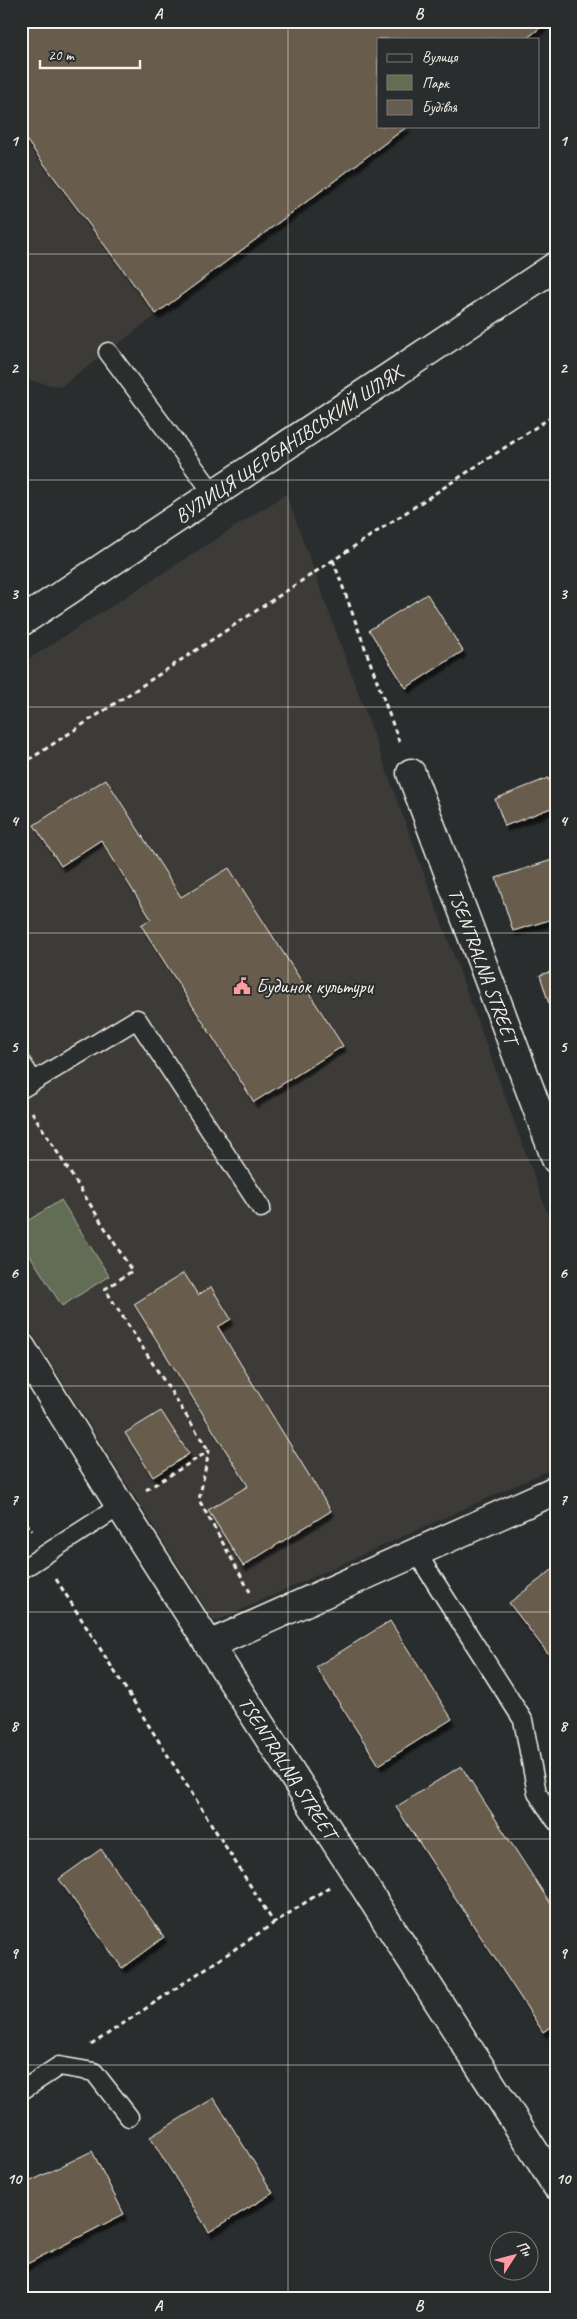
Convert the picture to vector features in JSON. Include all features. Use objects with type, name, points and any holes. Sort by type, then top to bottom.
[{"type":"street","name":"ВУЛИЦЯ ЩЕРБАНІВСЬКИЙ ШЛЯХ","points":[[21,622],[556,266]]},
{"type":"street","name":"TSENTRALNA STREET","points":[[410,773],[556,1159]]},
{"type":"street","name":"TSENTRALNA STREET","points":[[21,1347],[120,1506],[556,2185]]},
{"type":"street","points":[[209,1645],[556,1490]]},
{"type":"lane","points":[[108,352],[214,494]]},
{"type":"lane","points":[[21,1062],[27,1091],[137,1019],[261,1208]]},
{"type":"lane","points":[[21,1570],[120,1506]]},
{"type":"lane","points":[[416,1552],[523,1720],[537,1792],[556,1821]]},
{"type":"lane","points":[[21,2091],[59,2066],[94,2072],[129,2117]]},
{"type":"path","points":[[21,765],[556,414]]},
{"type":"path","points":[[333,560],[410,773]]},
{"type":"path","points":[[27,1091],[132,1271],[105,1290],[209,1451],[199,1500],[265,1619]]},
{"type":"path","points":[[120,1506],[209,1451]]},
{"type":"path","points":[[21,1515],[47,1554],[49,1568],[274,1923]]},
{"type":"path","points":[[59,2066],[355,1870]]},
{"type":"shaded area","points":[[21,21],[551,21],[529,38],[377,38],[377,128],[408,128],[60,387],[21,378]]},
{"type":"shaded area","points":[[286,494],[556,1237],[556,1467],[214,1622],[21,1316],[21,664]]},
{"type":"green space","points":[[61,1200],[109,1276],[62,1306],[21,1241],[21,1225]]},
{"type":"building","points":[[21,21],[549,21],[527,38],[377,38],[377,128],[405,128],[156,314],[21,133]]},
{"type":"building","points":[[427,594],[463,651],[406,688],[369,630]]},
{"type":"building","points":[[548,778],[556,796],[556,806],[505,826],[495,799]]},
{"type":"building","name":"Будинок культури","points":[[106,779],[181,897],[229,868],[343,1046],[254,1102],[141,925],[151,919],[101,840],[61,866],[34,825]]},
{"type":"building","points":[[552,860],[556,872],[556,918],[513,931],[496,878]]},
{"type":"building","points":[[556,970],[556,1020],[554,1020],[540,975]]},
{"type":"building","points":[[184,1273],[198,1295],[211,1287],[231,1319],[218,1327],[331,1511],[243,1566],[208,1510],[248,1486],[134,1304]]},
{"type":"building","points":[[161,1411],[189,1454],[153,1477],[125,1433]]},
{"type":"building","points":[[556,1567],[556,1664],[509,1603]]},
{"type":"building","points":[[390,1621],[452,1719],[379,1765],[316,1667]]},
{"type":"building","points":[[461,1766],[556,1912],[556,2023],[543,2032],[396,1807]]},
{"type":"building","points":[[101,1849],[164,1937],[122,1968],[59,1879]]},
{"type":"building","points":[[214,2098],[273,2193],[209,2232],[150,2137]]},
{"type":"building","points":[[92,2151],[124,2214],[23,2266],[21,2186]]},
{"type":"place","name":"Будинок культури","points":[[242,986]]}]
